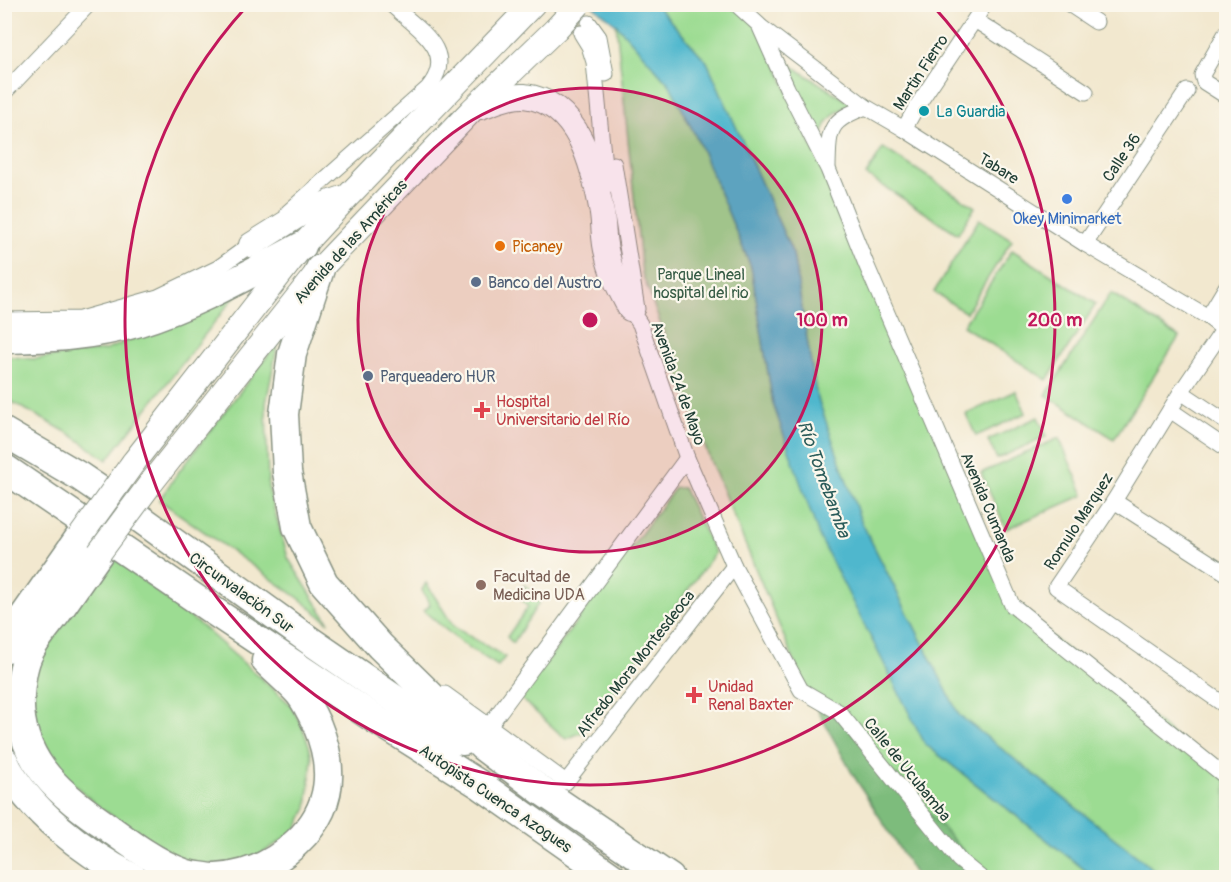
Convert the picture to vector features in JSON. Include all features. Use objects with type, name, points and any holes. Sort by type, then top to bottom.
[{"type":"highway","points":[[4,339],[66,337],[135,323],[208,296],[302,246]]},
{"type":"highway","name":"Autopista Cuenca Azogues","points":[[320,269],[292,354],[284,414],[287,472],[297,527],[324,583],[380,646],[486,736],[542,791],[670,878]]},
{"type":"highway","name":"Circunvalación Sur","points":[[4,432],[79,476],[116,501],[453,739],[486,736]]},
{"type":"highway","name":"Circunvalación Sur","points":[[4,468],[377,720]]},
{"type":"highway","points":[[4,649],[20,622],[89,546]]},
{"type":"highway","points":[[89,546],[26,662],[19,706],[25,738],[36,762],[64,796],[162,862],[183,873],[211,878]]},
{"type":"highway","points":[[214,612],[300,694],[322,738],[327,753],[329,775],[327,793],[318,815],[305,835],[287,853],[250,872],[216,878]]},
{"type":"highway","name":"Autopista Cuenca Azogues","points":[[377,720],[482,786],[613,878]]},
{"type":"highway","points":[[4,761],[12,778],[26,797],[47,818],[97,856],[133,878]]},
{"type":"main road","name":"Avenida de las Américas","points":[[89,546],[133,463],[302,246],[534,4]]},
{"type":"main road","name":"Avenida de las Américas","points":[[89,546],[151,483],[320,269],[472,110],[556,29],[583,20]]},
{"type":"main road","points":[[472,110],[504,99],[522,96],[544,101],[561,112],[579,137],[589,162],[602,215],[606,252],[612,273],[635,316]]},
{"type":"main road","points":[[251,245],[307,210],[348,196]]},
{"type":"street","points":[[6,87],[89,4]]},
{"type":"street","points":[[4,320],[80,320],[158,297],[218,268],[251,245],[420,96],[437,78],[440,67],[439,54],[434,45],[391,4]]},
{"type":"street","name":"Avenida Cumanda","points":[[736,4],[759,25],[787,88],[828,169],[866,264],[1012,605],[1227,777]]},
{"type":"street","name":"Martin Fierro","points":[[904,129],[985,4]]},
{"type":"street","points":[[1069,4],[1096,22]]},
{"type":"street","points":[[583,20],[599,37],[609,105],[613,162],[635,316]]},
{"type":"street","name":"Avenida 24 de Mayo","points":[[583,20],[594,62],[614,247],[635,316],[687,458],[734,566],[801,690]]},
{"type":"street","points":[[975,20],[1086,92]]},
{"type":"street","name":"Tabare","points":[[759,25],[866,107],[1085,244],[1208,317],[1225,330]]},
{"type":"street","points":[[1227,33],[1202,75],[1204,82],[1227,96]]},
{"type":"street","name":"Calle 36","points":[[1085,244],[1187,91]]},
{"type":"street","name":"Avenida Cumanda","points":[[828,169],[829,135],[836,121],[850,112],[866,107]]},
{"type":"street","points":[[1208,317],[1227,287]]},
{"type":"street","name":"Romulo Marquez","points":[[1225,330],[1181,392],[1114,501],[1056,587],[1227,706]]},
{"type":"street","points":[[1181,392],[1227,422]]},
{"type":"street","points":[[1170,410],[1227,448]]},
{"type":"street","points":[[486,736],[687,458]]},
{"type":"street","points":[[1114,501],[1227,573]]},
{"type":"street","name":"Alfredo Mora Montesdeoca","points":[[486,736],[566,782],[734,566]]},
{"type":"street","name":"Calle de Ucubamba","points":[[801,690],[838,712],[959,860],[981,878]]},
{"type":"green space","points":[[656,5],[736,5],[759,25],[1012,605],[1226,777],[1226,877],[1163,877],[959,715],[860,519],[816,393],[793,254],[707,62]]},
{"type":"green space","name":"Parque Lineal hospital del rio","points":[[616,24],[670,85],[699,143],[751,267],[773,404],[925,744],[1094,877],[995,877],[969,857],[805,687],[710,460],[642,273]]},
{"type":"green space","points":[[784,61],[852,104],[839,111],[826,124],[820,145]]},
{"type":"green space","points":[[883,148],[975,207],[958,234],[866,175]]},
{"type":"green space","points":[[979,219],[1012,240],[966,313],[934,292]]},
{"type":"green space","points":[[1012,250],[1096,304],[1047,380],[963,326]]},
{"type":"green space","points":[[242,287],[107,460],[70,434],[5,398],[5,356],[33,359],[106,350],[186,316]]},
{"type":"green space","points":[[1111,293],[1179,337],[1114,439],[1046,395]]},
{"type":"green space","points":[[278,342],[266,403],[268,487],[288,558],[329,623],[300,599],[159,500]]},
{"type":"green space","points":[[1016,391],[1026,413],[976,436],[966,414]]},
{"type":"green space","points":[[1038,417],[1047,436],[997,459],[988,440]]},
{"type":"green space","points":[[1059,438],[1084,495],[1006,529],[981,473]]},
{"type":"green space","points":[[675,488],[683,488],[715,553],[585,731],[566,739],[520,698]]},
{"type":"green space","points":[[116,559],[204,628],[290,704],[301,724],[312,759],[307,808],[295,832],[247,863],[189,865],[101,809],[59,771],[39,734],[32,701],[38,661],[72,611]]},
{"type":"green space","points":[[426,583],[454,627],[505,657],[498,666],[460,642],[424,611],[430,605],[422,590]]},
{"type":"green space","points":[[524,585],[542,598],[513,643],[507,637],[528,607],[522,600],[526,593]]},
{"type":"green space","points":[[805,687],[881,761],[969,857],[995,877],[917,877],[852,773]]},
{"type":"water","name":"Río Tomebamba","points":[[592,5],[656,5],[707,62],[793,254],[816,393],[860,519],[959,715],[1163,877],[1094,877],[925,744],[819,536],[773,404],[751,267],[699,143],[670,85],[616,24]]},
{"type":"tunnel","points":[[557,4],[581,33]]},
{"type":"place","name":"La Guardia","points":[[924,111]]},
{"type":"place","name":"Okey Minimarket","points":[[1067,199]]},
{"type":"place","name":"Picaney","points":[[500,246]]},
{"type":"place","name":"Banco del Austro","points":[[476,282]]},
{"type":"place","name":"Parqueadero HUR","points":[[368,376]]},
{"type":"place","name":"Hospital Universitario del Río","points":[[482,410]]},
{"type":"place","name":"Facultad de Medicina UDA","points":[[481,585]]},
{"type":"place","name":"Unidad Renal Baxter","points":[[694,695]]}]
